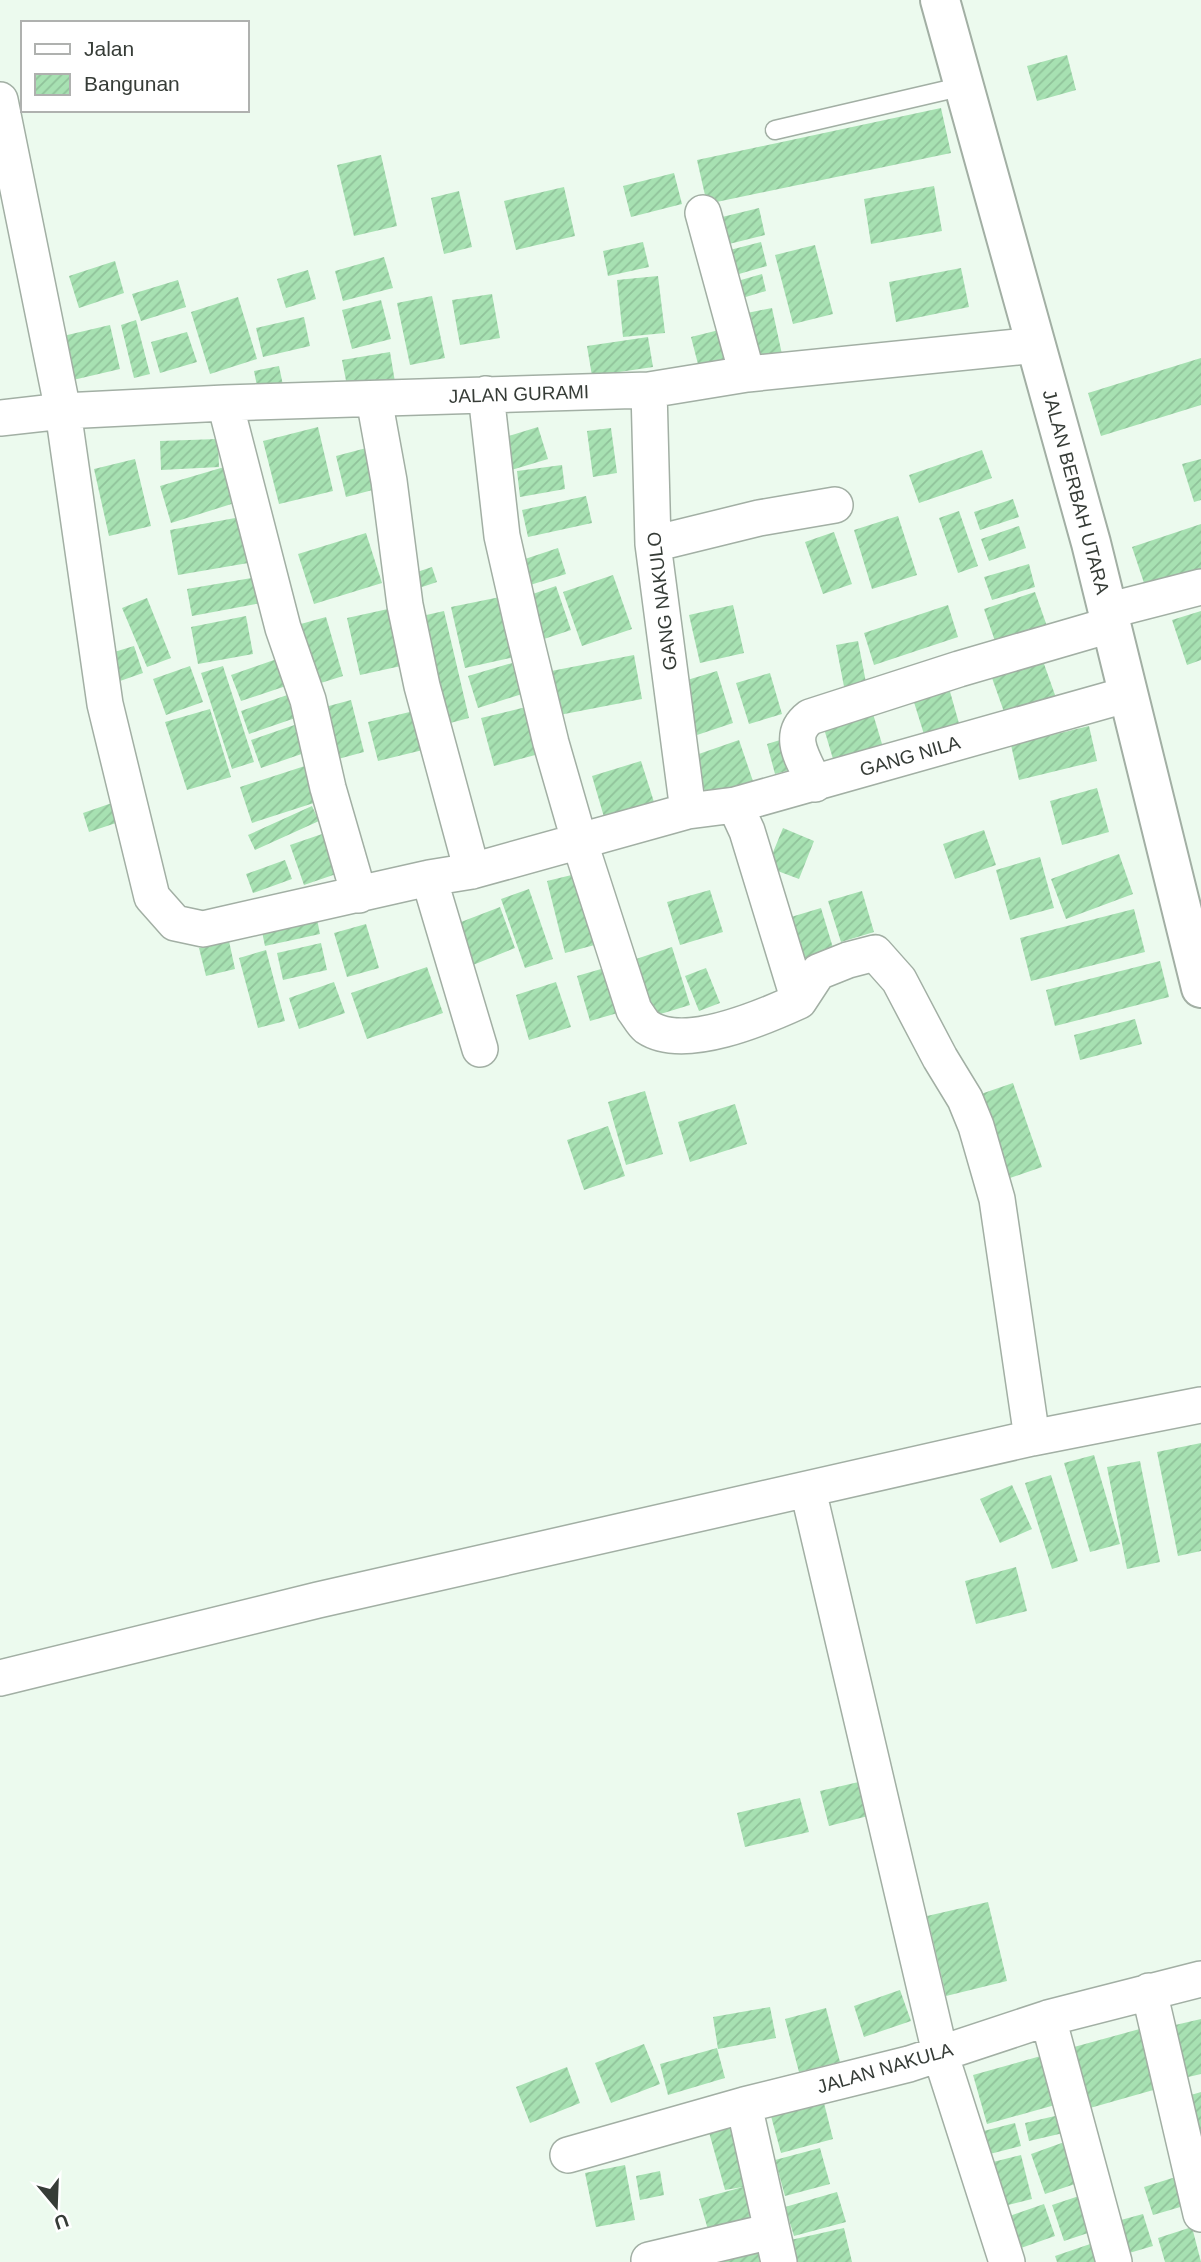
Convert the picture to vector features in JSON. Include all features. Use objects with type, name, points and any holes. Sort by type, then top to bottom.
[{"type":"main road","name":"JALAN BERBAH UTARA","points":[[940,0],[1037,345],[1129,694],[1201,988]]},
{"type":"street","name":"GANG NILA","points":[[0,100],[63,411],[105,704],[152,897],[175,923],[203,929],[429,878],[472,871],[688,811],[734,805],[1129,694]]},
{"type":"street","points":[[703,213],[747,374]]},
{"type":"street","name":"JALAN GURAMI","points":[[0,418],[63,411],[225,403],[649,390],[747,374],[1037,345]]},
{"type":"street","name":"GANG NAKULO","points":[[649,390],[653,544],[688,811]]},
{"type":"street","points":[[486,394],[502,536],[551,743],[634,1010],[647,1026],[674,1034],[709,1032],[762,1017],[799,1001],[818,972],[875,953],[899,981],[965,1099],[976,1126],[997,1199],[1032,1438]]},
{"type":"street","points":[[374,399],[389,481],[405,605],[422,686],[472,871]]},
{"type":"street","points":[[225,403],[283,628],[308,700],[328,788],[359,895]]},
{"type":"street","points":[[653,544],[759,518],[835,505]]},
{"type":"street","points":[[815,783],[799,748],[797,734],[799,725],[810,717],[1201,587]]},
{"type":"street","points":[[734,805],[747,831],[799,1001]]},
{"type":"street","points":[[429,878],[480,1049]]},
{"type":"street","points":[[0,1678],[318,1600],[1032,1438],[1201,1405]]},
{"type":"street","points":[[808,1489],[940,2053],[1007,2262]]},
{"type":"street","name":"JALAN NAKULA","points":[[568,2155],[744,2105],[909,2064],[1048,2018],[1201,1979]]},
{"type":"street","points":[[1149,1991],[1201,2214]]},
{"type":"street","points":[[1048,2018],[1114,2262]]},
{"type":"street","points":[[649,2260],[776,2247],[744,2105]]},
{"type":"lane","points":[[775,130],[964,86]]},
{"type":"building","points":[[1067,55],[1076,90],[1037,101],[1027,66]]},
{"type":"building","points":[[941,108],[951,153],[707,204],[697,160]]},
{"type":"building","points":[[381,155],[397,226],[354,236],[337,165]]},
{"type":"building","points":[[674,173],[682,204],[631,217],[623,186]]},
{"type":"building","points":[[934,186],[942,231],[871,244],[864,199]]},
{"type":"building","points":[[564,187],[575,236],[516,250],[504,201]]},
{"type":"building","points":[[459,191],[472,247],[444,254],[431,198]]},
{"type":"building","points":[[759,208],[765,235],[725,245],[718,218]]},
{"type":"building","points":[[643,242],[649,267],[608,276],[603,251]]},
{"type":"building","points":[[761,242],[767,266],[732,276],[726,251]]},
{"type":"building","points":[[815,245],[833,314],[793,324],[775,255]]},
{"type":"building","points":[[384,257],[393,288],[343,301],[335,271]]},
{"type":"building","points":[[115,261],[124,293],[79,308],[69,276]]},
{"type":"building","points":[[961,268],[969,307],[896,322],[889,282]]},
{"type":"building","points":[[308,270],[316,299],[286,308],[277,279]]},
{"type":"building","points":[[762,274],[766,291],[739,299],[734,282]]},
{"type":"building","points":[[658,276],[665,333],[623,337],[617,280]]},
{"type":"building","points":[[178,280],[186,307],[141,321],[132,294]]},
{"type":"building","points":[[492,294],[500,338],[460,345],[452,300]]},
{"type":"building","points":[[432,296],[445,358],[410,365],[397,303]]},
{"type":"building","points":[[238,297],[257,359],[210,374],[191,312]]},
{"type":"building","points":[[381,300],[391,339],[352,349],[342,310]]},
{"type":"building","points":[[772,308],[783,359],[758,364],[747,313]]},
{"type":"building","points":[[304,317],[310,346],[263,357],[256,328]]},
{"type":"building","points":[[136,320],[150,374],[134,378],[121,325]]},
{"type":"building","points":[[110,325],[120,369],[73,380],[63,336]]},
{"type":"building","points":[[727,328],[736,364],[700,372],[691,337]]},
{"type":"building","points":[[187,332],[197,362],[160,373],[151,342]]},
{"type":"building","points":[[648,337],[653,367],[592,376],[587,346]]},
{"type":"building","points":[[390,352],[395,382],[348,391],[342,360]]},
{"type":"building","points":[[1201,358],[1201,405],[1101,436],[1088,393]]},
{"type":"building","points":[[279,366],[285,395],[260,401],[254,371]]},
{"type":"building","points":[[318,427],[333,491],[279,504],[263,441]]},
{"type":"building","points":[[538,427],[548,459],[505,472],[496,440]]},
{"type":"building","points":[[611,428],[617,473],[593,477],[587,431]]},
{"type":"building","points":[[218,439],[219,467],[161,470],[160,441]]},
{"type":"building","points":[[374,446],[384,487],[346,497],[336,456]]},
{"type":"building","points":[[982,450],[992,478],[919,503],[909,475]]},
{"type":"building","points":[[135,459],[151,526],[109,536],[94,469]]},
{"type":"building","points":[[1201,459],[1201,500],[1194,502],[1182,464]]},
{"type":"building","points":[[231,465],[241,501],[171,523],[160,486]]},
{"type":"building","points":[[562,465],[565,489],[520,497],[517,471]]},
{"type":"building","points":[[586,496],[592,523],[528,537],[522,510]]},
{"type":"building","points":[[1013,499],[1019,517],[980,530],[974,512]]},
{"type":"building","points":[[959,511],[978,566],[958,573],[939,518]]},
{"type":"building","points":[[246,516],[254,562],[178,575],[170,530]]},
{"type":"building","points":[[898,516],[917,575],[872,589],[854,530]]},
{"type":"building","points":[[1201,524],[1201,575],[1147,592],[1132,547]]},
{"type":"building","points":[[1019,526],[1026,548],[989,561],[981,539]]},
{"type":"building","points":[[834,532],[852,584],[823,594],[805,542]]},
{"type":"building","points":[[366,533],[382,583],[314,604],[298,554]]},
{"type":"building","points":[[558,548],[566,574],[530,585],[522,560]]},
{"type":"building","points":[[1029,564],[1035,587],[992,600],[984,577]]},
{"type":"building","points":[[432,567],[437,582],[410,591],[405,576]]},
{"type":"building","points":[[613,575],[632,629],[582,646],[563,592]]},
{"type":"building","points":[[257,577],[261,603],[192,616],[187,589]]},
{"type":"building","points":[[556,586],[571,630],[541,640],[527,596]]},
{"type":"building","points":[[1035,592],[1049,632],[998,650],[984,609]]},
{"type":"building","points":[[505,596],[519,656],[465,668],[451,607]]},
{"type":"building","points":[[147,598],[171,658],[147,667],[122,608]]},
{"type":"building","points":[[733,605],[744,653],[700,663],[689,615]]},
{"type":"building","points":[[948,605],[958,637],[874,665],[864,633]]},
{"type":"building","points":[[388,609],[401,666],[360,675],[347,618]]},
{"type":"building","points":[[444,611],[469,718],[439,726],[413,618]]},
{"type":"building","points":[[1201,611],[1201,660],[1187,665],[1172,620]]},
{"type":"building","points":[[246,616],[253,654],[198,664],[191,627]]},
{"type":"building","points":[[326,617],[343,676],[308,687],[290,627]]},
{"type":"building","points":[[858,641],[868,693],[846,697],[836,645]]},
{"type":"building","points":[[134,646],[143,673],[120,681],[111,653]]},
{"type":"building","points":[[634,655],[642,699],[554,716],[546,672]]},
{"type":"building","points":[[277,659],[286,686],[241,701],[231,675]]},
{"type":"building","points":[[1043,661],[1060,709],[1009,726],[992,678]]},
{"type":"building","points":[[512,663],[522,694],[478,708],[468,676]]},
{"type":"building","points":[[190,666],[203,702],[166,715],[153,679]]},
{"type":"building","points":[[223,666],[254,762],[232,769],[201,673]]},
{"type":"building","points":[[717,671],[733,723],[691,737],[674,684]]},
{"type":"building","points":[[770,673],[782,714],[749,724],[736,683]]},
{"type":"building","points":[[949,688],[962,734],[927,744],[913,699]]},
{"type":"building","points":[[296,692],[304,715],[249,734],[241,711]]},
{"type":"building","points":[[351,700],[364,752],[327,762],[314,710]]},
{"type":"building","points":[[526,707],[539,754],[494,766],[481,718]]},
{"type":"building","points":[[871,707],[885,754],[836,769],[822,722]]},
{"type":"building","points":[[210,709],[231,777],[187,790],[165,722]]},
{"type":"building","points":[[418,710],[427,749],[378,761],[368,722]]},
{"type":"building","points":[[306,721],[316,749],[261,768],[251,740]]},
{"type":"building","points":[[1089,726],[1097,761],[1019,780],[1011,745]]},
{"type":"building","points":[[790,737],[798,768],[775,774],[767,744]]},
{"type":"building","points":[[739,740],[756,790],[710,806],[693,756]]},
{"type":"building","points":[[641,761],[654,802],[604,817],[592,776]]},
{"type":"building","points":[[308,765],[320,801],[252,823],[240,787]]},
{"type":"building","points":[[1097,788],[1109,832],[1062,845],[1050,801]]},
{"type":"building","points":[[112,803],[119,822],[89,832],[83,813]]},
{"type":"building","points":[[312,806],[319,821],[255,850],[248,835]]},
{"type":"building","points":[[783,828],[814,841],[799,879],[767,867]]},
{"type":"building","points":[[984,830],[996,865],[955,879],[943,844]]},
{"type":"building","points":[[325,833],[339,873],[304,885],[290,845]]},
{"type":"building","points":[[1119,854],[1133,894],[1066,919],[1051,879]]},
{"type":"building","points":[[1040,857],[1054,908],[1010,920],[996,870]]},
{"type":"building","points":[[285,860],[292,879],[253,893],[246,874]]},
{"type":"building","points":[[584,872],[602,943],[565,953],[547,881]]},
{"type":"building","points":[[529,889],[553,959],[525,968],[501,899]]},
{"type":"building","points":[[710,890],[723,932],[680,945],[667,902]]},
{"type":"building","points":[[862,891],[874,932],[841,942],[828,901]]},
{"type":"building","points":[[500,907],[515,948],[463,969],[448,927]]},
{"type":"building","points":[[821,908],[834,951],[803,960],[791,917]]},
{"type":"building","points":[[1134,909],[1145,952],[1031,981],[1020,938]]},
{"type":"building","points":[[316,914],[320,934],[265,946],[261,927]]},
{"type":"building","points":[[366,924],[379,968],[347,977],[334,933]]},
{"type":"building","points":[[229,941],[235,969],[206,976],[199,948]]},
{"type":"building","points":[[321,943],[327,970],[283,980],[277,953]]},
{"type":"building","points":[[672,947],[690,1005],[644,1019],[627,962]]},
{"type":"building","points":[[266,950],[285,1021],[258,1028],[239,958]]},
{"type":"building","points":[[1160,961],[1169,997],[1055,1026],[1046,990]]},
{"type":"building","points":[[427,967],[443,1013],[367,1039],[351,993]]},
{"type":"building","points":[[608,967],[621,1012],[590,1021],[577,976]]},
{"type":"building","points":[[706,968],[720,1003],[699,1011],[685,976]]},
{"type":"building","points":[[334,982],[345,1013],[299,1029],[289,998]]},
{"type":"building","points":[[556,982],[571,1027],[529,1040],[516,995]]},
{"type":"building","points":[[1135,1019],[1142,1044],[1080,1060],[1074,1035]]},
{"type":"building","points":[[1013,1083],[1042,1167],[1004,1180],[975,1096]]},
{"type":"building","points":[[645,1091],[663,1154],[626,1165],[608,1102]]},
{"type":"building","points":[[735,1104],[747,1144],[690,1162],[678,1122]]},
{"type":"building","points":[[608,1126],[625,1176],[584,1190],[567,1140]]},
{"type":"building","points":[[1201,1443],[1201,1551],[1178,1556],[1157,1452]]},
{"type":"building","points":[[1094,1455],[1120,1544],[1090,1552],[1064,1463]]},
{"type":"building","points":[[1140,1461],[1160,1562],[1127,1569],[1107,1467]]},
{"type":"building","points":[[1051,1475],[1078,1561],[1052,1569],[1025,1483]]},
{"type":"building","points":[[1012,1485],[1032,1529],[1000,1543],[980,1499]]},
{"type":"building","points":[[1016,1567],[1027,1611],[976,1624],[965,1581]]},
{"type":"building","points":[[863,1781],[872,1815],[829,1826],[820,1791]]},
{"type":"building","points":[[800,1798],[809,1832],[745,1847],[737,1813]]},
{"type":"building","points":[[988,1902],[1007,1981],[946,1996],[927,1916]]},
{"type":"building","points":[[900,1990],[911,2021],[864,2037],[854,2006]]},
{"type":"building","points":[[770,2007],[776,2038],[718,2049],[713,2017]]},
{"type":"building","points":[[826,2008],[840,2062],[799,2072],[785,2019]]},
{"type":"building","points":[[1201,2019],[1201,2074],[1184,2078],[1171,2026]]},
{"type":"building","points":[[1147,2027],[1164,2087],[1090,2108],[1074,2047]]},
{"type":"building","points":[[644,2044],[660,2084],[611,2103],[595,2063]]},
{"type":"building","points":[[717,2048],[725,2078],[668,2095],[660,2064]]},
{"type":"building","points":[[1048,2054],[1062,2103],[987,2124],[973,2075]]},
{"type":"building","points":[[567,2067],[580,2103],[530,2123],[516,2087]]},
{"type":"building","points":[[821,2091],[833,2139],[781,2153],[768,2105]]},
{"type":"building","points":[[1201,2092],[1201,2135],[1200,2135],[1191,2095]]},
{"type":"building","points":[[1068,2113],[1072,2131],[1029,2141],[1025,2123]]},
{"type":"building","points":[[732,2118],[758,2218],[709,2233],[699,2199],[743,2187],[725,2190],[707,2125]]},
{"type":"building","points":[[1015,2123],[1021,2146],[978,2157],[972,2134]]},
{"type":"building","points":[[1070,2140],[1084,2181],[1045,2194],[1031,2154]]},
{"type":"building","points":[[820,2148],[830,2184],[785,2196],[775,2160]]},
{"type":"building","points":[[1021,2155],[1032,2199],[996,2208],[985,2164]]},
{"type":"building","points":[[625,2165],[635,2220],[596,2227],[585,2173]]},
{"type":"building","points":[[660,2171],[664,2195],[640,2200],[636,2176]]},
{"type":"building","points":[[1185,2174],[1194,2203],[1153,2215],[1144,2187]]},
{"type":"building","points":[[837,2192],[846,2222],[794,2236],[785,2207]]},
{"type":"building","points":[[1088,2193],[1100,2229],[1064,2241],[1052,2205]]},
{"type":"building","points":[[1044,2204],[1055,2236],[1015,2250],[1004,2218]]},
{"type":"building","points":[[1143,2214],[1153,2246],[1119,2256],[1110,2223]]},
{"type":"building","points":[[1192,2227],[1201,2262],[1165,2262],[1158,2238]]},
{"type":"building","points":[[844,2228],[852,2262],[791,2262],[786,2241]]},
{"type":"building","points":[[1096,2242],[1103,2262],[1057,2262],[1055,2256]]},
{"type":"building","points":[[757,2248],[762,2262],[723,2260]]}]
